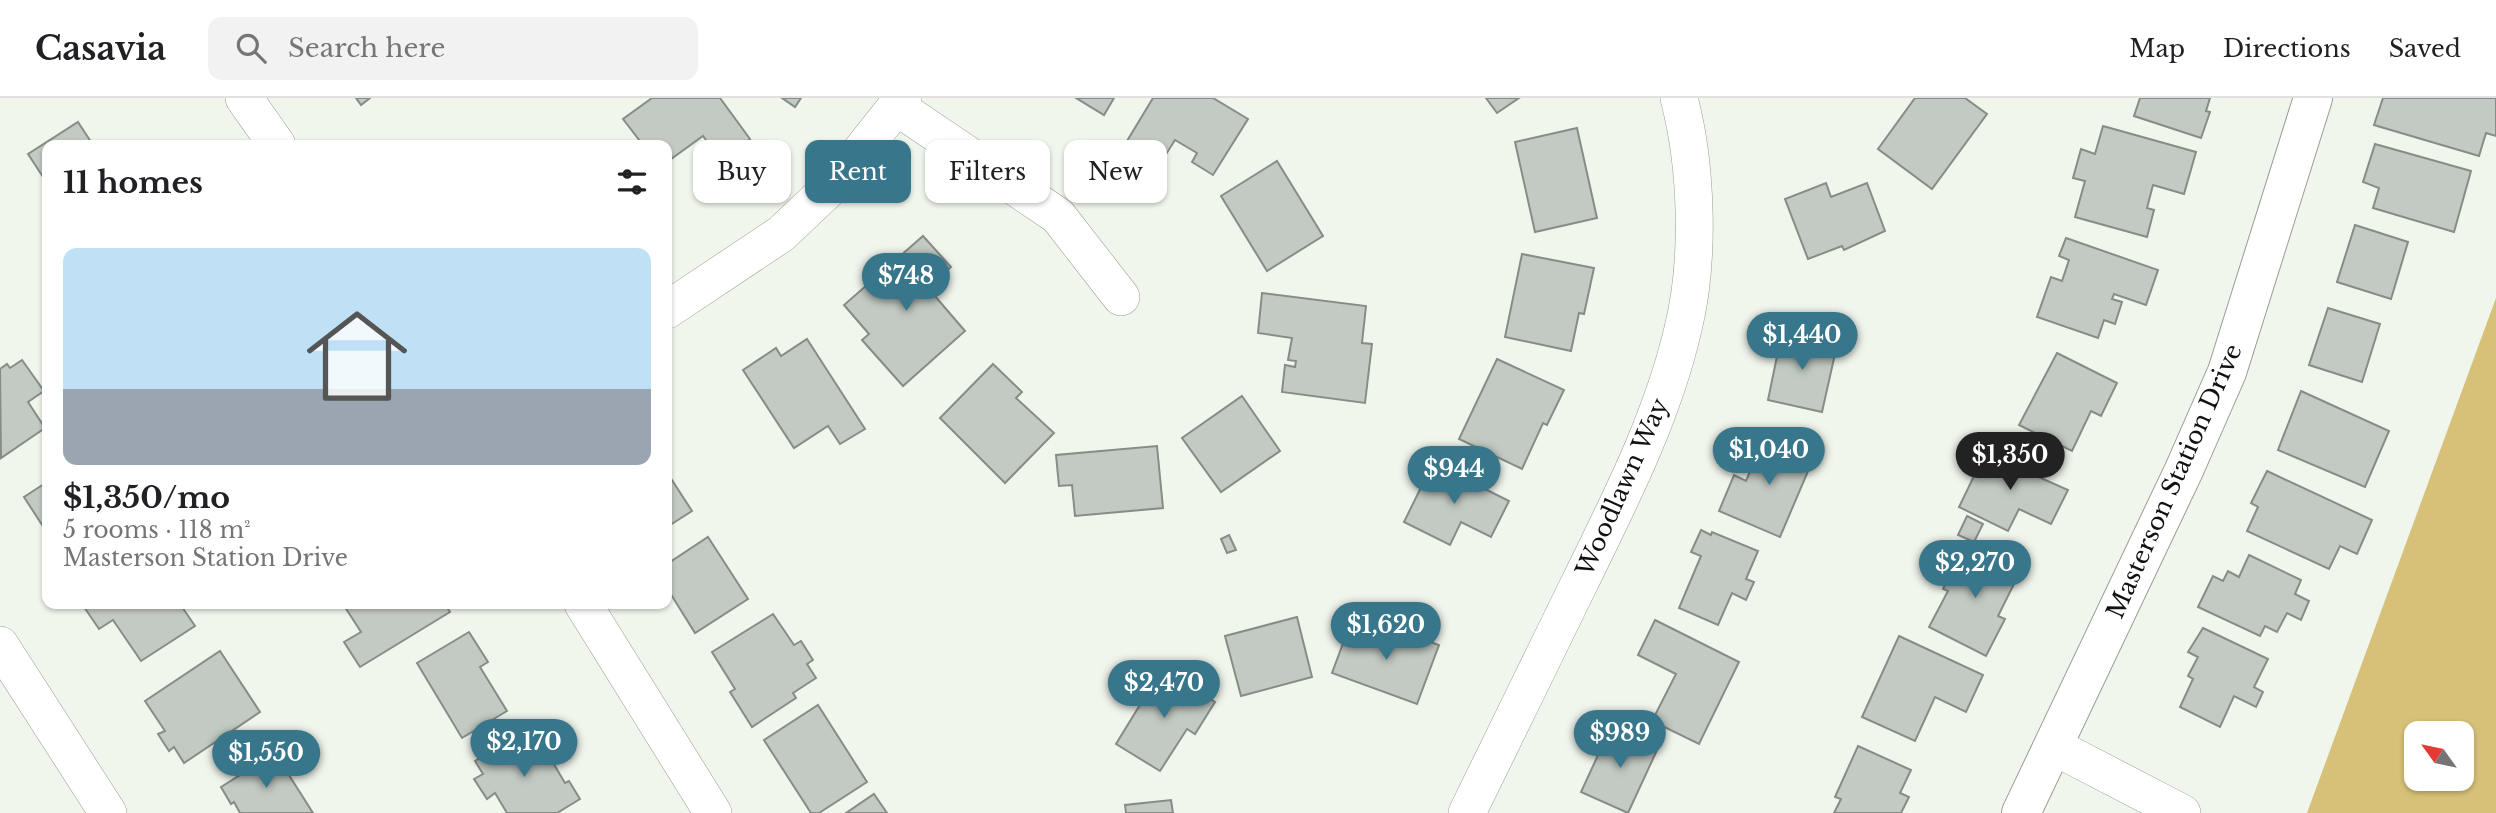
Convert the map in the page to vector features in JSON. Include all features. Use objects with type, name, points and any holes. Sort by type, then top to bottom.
[{"type":"street","points":[[244,98],[273,140]]},
{"type":"street","name":"Woodlawn Way","points":[[1467,813],[1634,470],[1663,395],[1684,329],[1691,282],[1694,229],[1688,131],[1679,98]]},
{"type":"street","name":"Masterson Station Drive","points":[[2021,813],[2227,372],[2313,98]]},
{"type":"street","points":[[672,307],[781,234],[838,180],[900,103],[1058,216],[1121,297]]},
{"type":"street","points":[[586,609],[713,813]]},
{"type":"street","points":[[0,645],[108,813]]},
{"type":"street","points":[[2053,746],[2182,813]]},
{"type":"shaded area","points":[[2496,298],[2496,813],[2307,813]]},
{"type":"building","points":[[356,98],[370,98],[361,105]]},
{"type":"building","points":[[652,98],[720,98],[750,139],[706,140],[703,136],[693,140],[693,143],[672,158],[672,140],[639,140],[623,119]]},
{"type":"building","points":[[782,98],[801,98],[795,107]]},
{"type":"building","points":[[1076,98],[1114,98],[1104,115]]},
{"type":"building","points":[[1153,98],[1213,98],[1248,119],[1213,175],[1192,162],[1197,153],[1175,140],[1167,153],[1167,140],[1128,140]]},
{"type":"building","points":[[1486,98],[1519,98],[1497,113]]},
{"type":"building","points":[[1915,98],[1965,98],[1987,114],[1932,189],[1878,149]]},
{"type":"building","points":[[2140,98],[2210,98],[2206,111],[2210,112],[2201,138],[2134,116]]},
{"type":"building","points":[[2383,98],[2496,98],[2496,136],[2486,133],[2479,156],[2374,125]]},
{"type":"building","points":[[78,122],[90,140],[50,140]]},
{"type":"building","points":[[2103,126],[2196,152],[2184,194],[2153,185],[2147,208],[2154,210],[2147,237],[2075,217],[2085,181],[2073,178],[2081,149],[2095,154]]},
{"type":"building","points":[[1577,128],[1597,218],[1535,232],[1515,142]]},
{"type":"building","points":[[2375,144],[2471,171],[2454,232],[2373,208],[2379,188],[2363,182]]},
{"type":"building","points":[[42,145],[42,175],[28,154]]},
{"type":"building","points":[[1277,161],[1323,236],[1267,271],[1221,196]]},
{"type":"building","points":[[1826,183],[1831,197],[1867,183],[1885,231],[1844,250],[1842,246],[1808,259],[1785,199]]},
{"type":"building","points":[[2355,225],[2408,242],[2391,299],[2337,282]]},
{"type":"building","points":[[923,236],[951,267],[928,288],[965,331],[903,386],[862,340],[869,334],[844,305]]},
{"type":"building","points":[[2066,238],[2158,270],[2146,305],[2114,294],[2112,299],[2122,302],[2115,324],[2104,320],[2098,338],[2037,317],[2051,277],[2062,281],[2069,260],[2059,256]]},
{"type":"building","points":[[1522,254],[1594,268],[1584,314],[1579,313],[1571,351],[1505,337]]},
{"type":"building","points":[[1262,293],[1366,306],[1362,343],[1372,344],[1365,403],[1282,392],[1285,365],[1295,367],[1296,361],[1288,360],[1292,338],[1258,333]]},
{"type":"building","points":[[2328,308],[2380,324],[2362,382],[2309,365]]},
{"type":"building","points":[[1782,332],[1837,345],[1822,412],[1768,400]]},
{"type":"building","points":[[807,339],[865,429],[840,444],[828,426],[794,448],[743,370],[776,348],[781,356]]},
{"type":"building","points":[[2057,353],[2117,383],[2101,416],[2091,411],[2072,451],[2019,425]]},
{"type":"building","points":[[1497,359],[1564,390],[1547,425],[1543,423],[1522,469],[1459,439]]},
{"type":"building","points":[[22,360],[42,388],[42,392],[28,402],[42,423],[42,430],[1,458],[0,369],[7,364],[10,368]]},
{"type":"building","points":[[993,364],[1022,392],[1016,398],[1054,433],[1005,483],[940,418]]},
{"type":"building","points":[[2301,391],[2389,431],[2365,487],[2278,450]]},
{"type":"building","points":[[1242,396],[1280,451],[1221,492],[1182,438]]},
{"type":"building","points":[[1765,436],[1814,457],[1780,537],[1719,511],[1734,475],[1746,481]]},
{"type":"building","points":[[1157,446],[1163,508],[1075,516],[1072,485],[1059,486],[1056,455]]},
{"type":"building","points":[[1988,447],[2036,470],[2034,475],[2068,490],[2051,524],[2019,509],[2008,531],[1959,507]]},
{"type":"building","points":[[1433,463],[1509,501],[1491,537],[1461,522],[1450,545],[1404,522]]},
{"type":"building","points":[[2267,471],[2372,520],[2357,554],[2340,546],[2329,569],[2247,531],[2258,507],[2251,503]]},
{"type":"building","points":[[672,480],[692,511],[672,524]]},
{"type":"building","points":[[42,485],[42,525],[24,497]]},
{"type":"building","points":[[1967,516],[1983,524],[1974,542],[1958,535]]},
{"type":"building","points":[[1701,530],[1758,551],[1746,579],[1754,582],[1746,600],[1732,593],[1718,625],[1679,608],[1701,556],[1691,552]]},
{"type":"building","points":[[1229,535],[1236,550],[1227,553],[1221,539]]},
{"type":"building","points":[[708,537],[748,599],[695,633],[672,596],[672,561]]},
{"type":"building","points":[[1965,545],[2020,572],[1998,616],[2005,619],[1986,656],[1929,627],[1948,591],[1943,589]]},
{"type":"building","points":[[2249,555],[2301,580],[2295,594],[2309,601],[2301,620],[2287,613],[2277,632],[2265,626],[2260,636],[2198,607],[2213,576],[2223,581],[2228,571],[2239,577]]},
{"type":"building","points":[[85,609],[183,609],[195,626],[141,661],[113,620],[99,629]]},
{"type":"building","points":[[346,609],[448,609],[450,612],[360,667],[344,642],[361,632]]},
{"type":"building","points":[[773,614],[794,645],[801,641],[813,660],[807,664],[816,678],[793,693],[796,698],[752,727],[730,692],[735,689],[712,652]]},
{"type":"building","points":[[1297,617],[1312,677],[1241,696],[1225,636]]},
{"type":"building","points":[[1655,620],[1739,662],[1699,744],[1652,721],[1676,674],[1638,655]]},
{"type":"building","points":[[1351,622],[1398,639],[1401,631],[1439,645],[1417,704],[1332,673]]},
{"type":"building","points":[[2203,628],[2268,659],[2254,687],[2263,692],[2256,707],[2234,696],[2220,727],[2180,707],[2193,679],[2188,676],[2198,657],[2188,652]]},
{"type":"building","points":[[469,632],[488,662],[480,667],[507,711],[462,738],[417,663]]},
{"type":"building","points":[[1899,636],[1983,675],[1966,712],[1935,697],[1915,741],[1862,717]]},
{"type":"building","points":[[220,651],[260,712],[184,763],[174,747],[169,751],[158,734],[165,731],[145,701]]},
{"type":"building","points":[[1162,669],[1215,702],[1195,734],[1187,729],[1160,771],[1116,744]]},
{"type":"building","points":[[818,705],[867,782],[819,813],[811,813],[764,740]]},
{"type":"building","points":[[1611,727],[1658,748],[1628,813],[1581,792]]},
{"type":"building","points":[[525,730],[547,764],[552,761],[565,783],[569,781],[580,799],[557,813],[507,813],[495,793],[487,799],[474,779],[483,774],[475,761]]},
{"type":"building","points":[[1858,746],[1911,770],[1900,793],[1909,797],[1901,813],[1834,813],[1841,799],[1835,797]]},
{"type":"building","points":[[275,753],[313,813],[240,813],[234,802],[231,804],[221,787]]},
{"type":"building","points":[[874,794],[887,813],[846,813]]},
{"type":"building","points":[[1171,800],[1173,813],[1126,813],[1125,805]]}]
